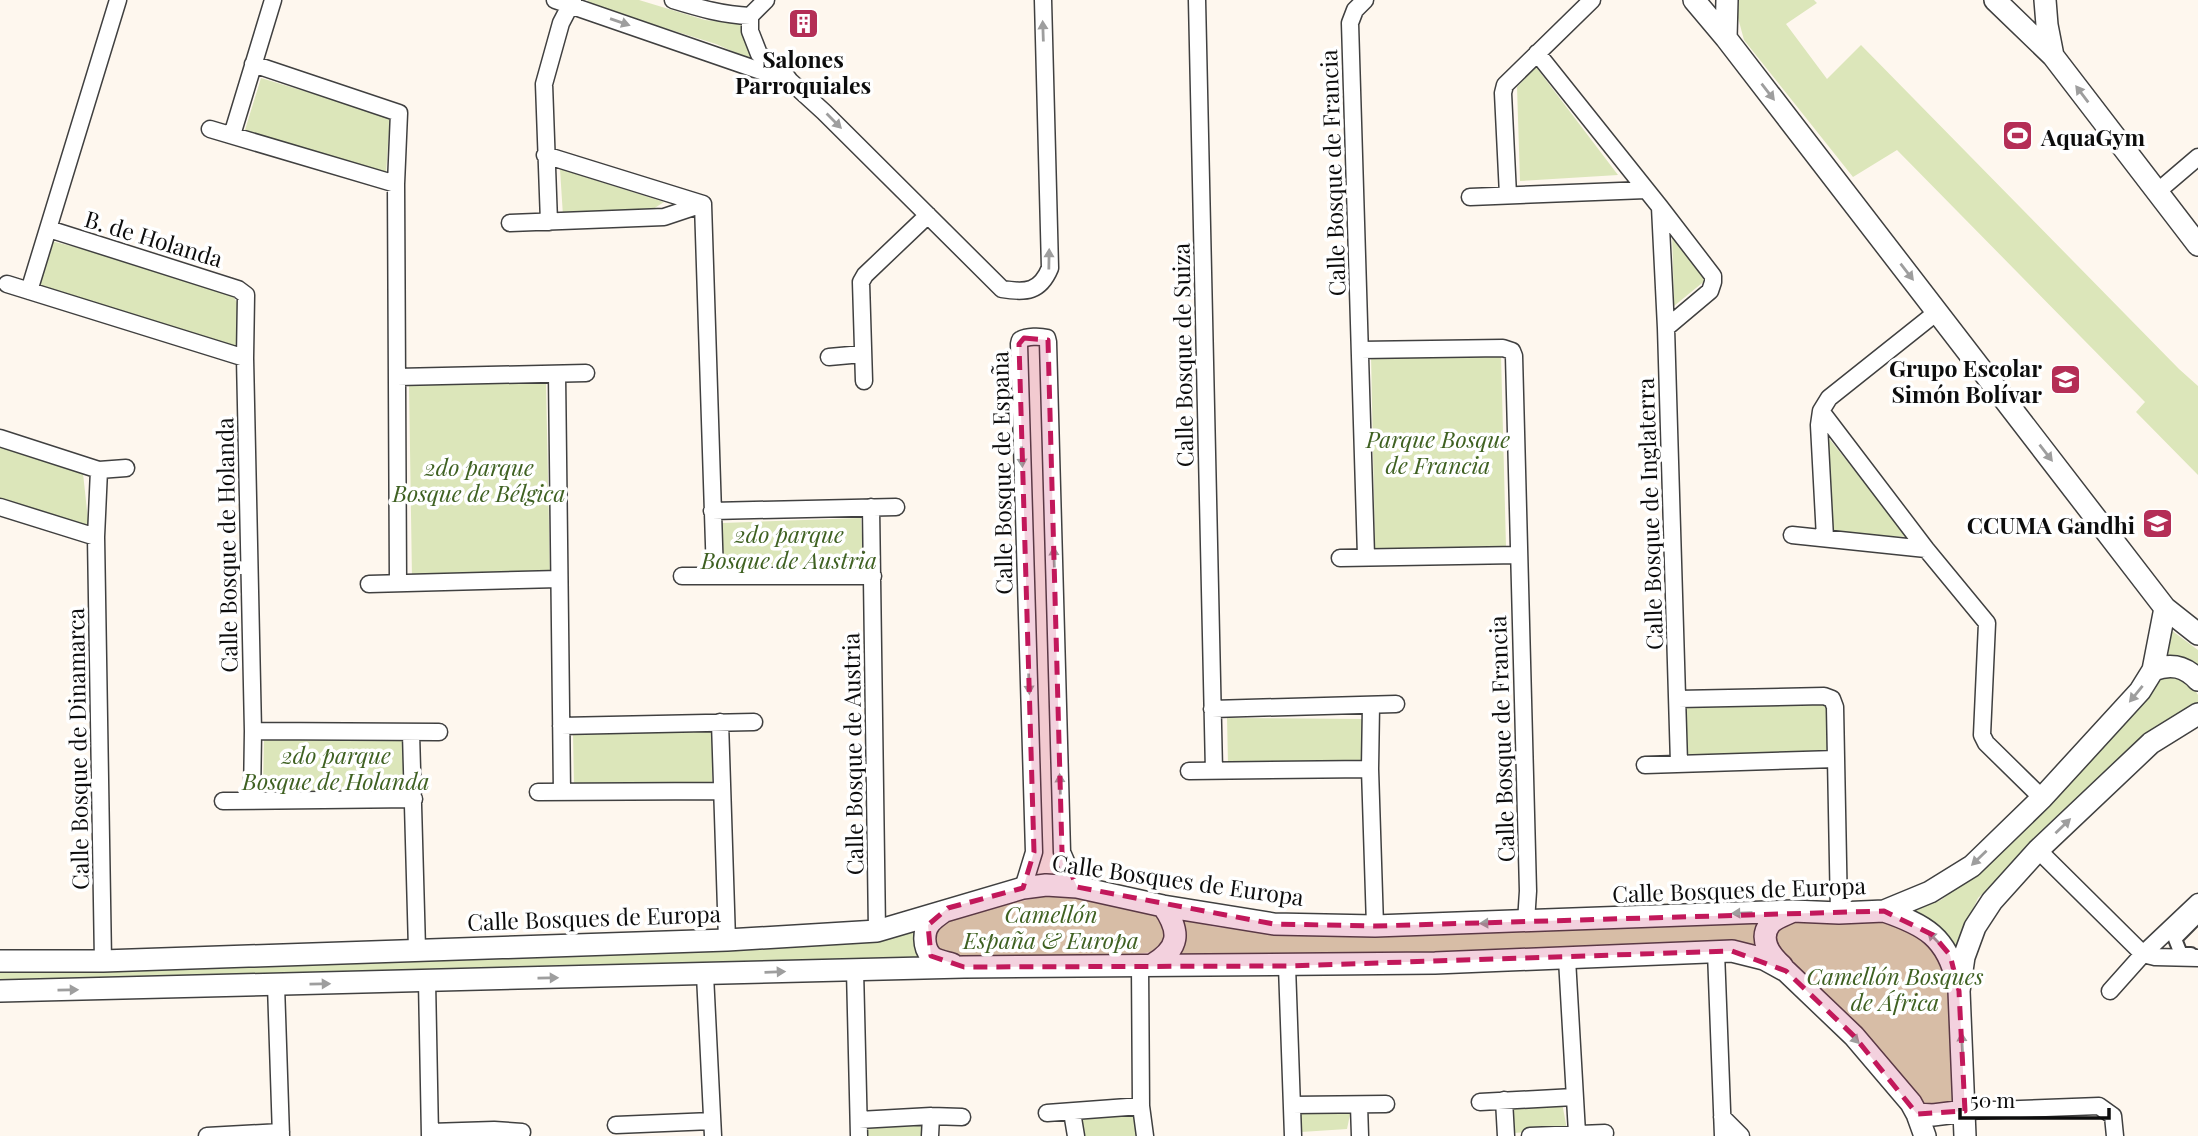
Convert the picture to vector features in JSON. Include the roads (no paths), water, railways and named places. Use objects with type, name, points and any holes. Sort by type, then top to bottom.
[{"type":"street","points":[[29,291],[118,0]]},
{"type":"street","points":[[232,135],[273,0]]},
{"type":"street","points":[[673,0],[720,13],[750,16]]},
{"type":"street","points":[[766,0],[750,16],[750,31],[759,54],[781,69],[790,82]]},
{"type":"street","points":[[549,222],[544,84],[566,2],[777,75],[790,82],[824,112],[1002,289],[1021,292],[1034,288],[1045,280],[1050,268],[1043,0]]},
{"type":"street","name":"Calle Bosque de Suiza","points":[[1197,0],[1214,771]]},
{"type":"street","name":"Calle Bosque de Francia","points":[[1365,0],[1355,10],[1350,23],[1366,556]]},
{"type":"street","points":[[1508,195],[1503,89],[1507,82],[1592,0]]},
{"type":"street","points":[[1694,0],[2165,608],[2198,634]]},
{"type":"street","points":[[1726,38],[1727,0]]},
{"type":"street","points":[[1995,0],[2053,56],[2198,245]]},
{"type":"street","points":[[2045,0],[2053,56]]},
{"type":"street","points":[[1537,53],[1710,270],[1713,282],[1710,291],[1666,328]]},
{"type":"street","points":[[253,64],[399,113],[396,184],[398,583]]},
{"type":"street","points":[[211,130],[396,184]]},
{"type":"street","points":[[545,155],[703,204]]},
{"type":"street","points":[[2157,192],[2198,157]]},
{"type":"street","points":[[1469,197],[1646,190]]},
{"type":"street","points":[[510,223],[664,217],[703,204]]},
{"type":"street","points":[[703,204],[715,575]]},
{"type":"street","name":"Calle Bosque de Inglaterra","points":[[1660,207],[1679,763]]},
{"type":"street","points":[[864,381],[860,286],[863,278],[928,215]]},
{"type":"street","name":"B. de Holanda","points":[[49,229],[244,292]]},
{"type":"street","points":[[7,284],[245,358]]},
{"type":"street","name":"Calle Bosque de Holanda","points":[[244,292],[247,298],[245,358],[252,800]]},
{"type":"street","points":[[1825,538],[1819,425],[1821,411],[1829,398],[1937,312]]},
{"type":"street","name":"Calle Bosque de España","points":[[1023,887],[1034,852],[1019,344],[1024,338],[1043,337],[1047,338],[1048,342],[1062,852],[1076,887]]},
{"type":"street","name":"Calle Bosque de Francia","points":[[1360,350],[1503,348],[1512,351],[1515,361],[1528,891],[1526,922]]},
{"type":"street","points":[[829,357],[862,354]]},
{"type":"street","points":[[397,377],[586,373]]},
{"type":"street","points":[[557,374],[562,792]]},
{"type":"street","points":[[1821,411],[1926,549],[1987,623],[1983,740],[2042,798]]},
{"type":"street","points":[[0,438],[99,470],[127,467]]},
{"type":"street","name":"Calle Bosque de Dinamarca","points":[[99,470],[96,537],[103,961]]},
{"type":"street","points":[[0,507],[96,537]]},
{"type":"street","name":"Calle Bosque de Austria","points":[[872,507],[877,931]]},
{"type":"street","points":[[712,511],[895,507]]},
{"type":"street","points":[[1792,535],[1926,549]]},
{"type":"street","points":[[1340,558],[1518,555]]},
{"type":"street","points":[[682,576],[873,576]]},
{"type":"street","points":[[369,584],[559,579]]},
{"type":"street","name":"Calle Bosques de Europa","points":[[0,961],[103,961],[727,940],[877,931],[1023,887],[1046,886],[1076,887],[1163,906],[1274,923],[1376,926],[1793,911],[1884,911],[1930,892],[1972,866],[2042,798],[2140,691],[2153,670],[2165,608]]},
{"type":"street","points":[[2153,670],[2175,665],[2198,680]]},
{"type":"street","points":[[1678,699],[1832,699],[1835,707],[1839,913]]},
{"type":"street","points":[[1212,709],[1396,704]]},
{"type":"street","points":[[1371,705],[1370,769],[1376,926]]},
{"type":"street","points":[[1965,1136],[1959,991],[1964,957],[1975,927],[1992,901],[2038,850],[2151,743],[2198,714]]},
{"type":"street","points":[[720,722],[727,940]]},
{"type":"street","points":[[561,726],[754,722]]},
{"type":"street","points":[[253,731],[439,732]]},
{"type":"street","points":[[411,733],[417,949]]},
{"type":"street","points":[[1645,765],[1836,759]]},
{"type":"street","points":[[1189,771],[1370,769]]},
{"type":"street","points":[[538,792],[721,791]]},
{"type":"street","points":[[223,801],[414,799]]},
{"type":"street","points":[[2038,850],[2143,954],[2155,957],[2198,956]]},
{"type":"street","points":[[2110,992],[2143,954],[2198,902]]},
{"type":"street","points":[[1146,965],[1165,958],[1173,947],[1176,934],[1173,920],[1163,906]]},
{"type":"street","points":[[948,908],[928,925],[925,946],[930,956],[938,961],[964,967]]},
{"type":"street","points":[[1793,911],[1770,924],[1765,940],[1770,955],[1854,1036],[1911,1103],[1925,1136]]},
{"type":"street","points":[[1884,911],[1909,920],[1933,935],[1950,956],[1959,991]]},
{"type":"street","points":[[2198,916],[2175,939],[2180,954],[2198,956]]},
{"type":"street","points":[[0,991],[964,967],[1287,966],[1567,959],[1732,951],[1764,959],[1786,971]]},
{"type":"street","points":[[1716,952],[1723,1136]]},
{"type":"street","points":[[1567,959],[1577,1133]]},
{"type":"street","points":[[1145,1136],[1141,1105],[1146,965]]},
{"type":"street","points":[[1287,966],[1293,1136]]},
{"type":"street","points":[[855,970],[859,1128],[931,1116],[962,1117]]},
{"type":"street","points":[[616,1125],[643,1130],[712,1129],[705,975]]},
{"type":"street","points":[[427,981],[430,1134],[522,1132]]},
{"type":"street","points":[[207,1136],[281,1134],[275,985]]},
{"type":"street","points":[[1480,1102],[1574,1097]]},
{"type":"street","points":[[1504,1100],[1506,1136]]},
{"type":"street","points":[[1292,1105],[1387,1104]]},
{"type":"street","points":[[1047,1113],[1141,1105]]},
{"type":"street","points":[[1359,1105],[1360,1136]]},
{"type":"street","points":[[1917,1114],[2099,1107],[2113,1116],[2115,1136]]},
{"type":"street","points":[[1072,1111],[1076,1136]]},
{"type":"street","points":[[930,1136],[931,1116]]},
{"type":"street","points":[[1723,1117],[1741,1136]]},
{"type":"street","points":[[1530,1136],[1605,1133]]},
{"type":"place","name":"Salones Parroquiales","points":[[803,24]]},
{"type":"place","name":"AquaGym","points":[[2018,136]]},
{"type":"place","name":"Grupo Escolar Simón Bolívar","points":[[2065,380]]},
{"type":"place","name":"CCUMA Gandhi","points":[[2158,524]]},
{"type":"park label","name":"Parque Bosque de Francia","points":[[1438,451]]},
{"type":"park label","name":"2do parque Bosque de Bélgica","points":[[479,479]]},
{"type":"park label","name":"2do parque Bosque de Austria","points":[[789,546]]},
{"type":"park label","name":"2do parque Bosque de Holanda","points":[[336,767]]},
{"type":"park label","name":"Camellón España & Europa","points":[[1051,926]]},
{"type":"park label","name":"Camellón Bosques de África","points":[[1895,988]]}]
